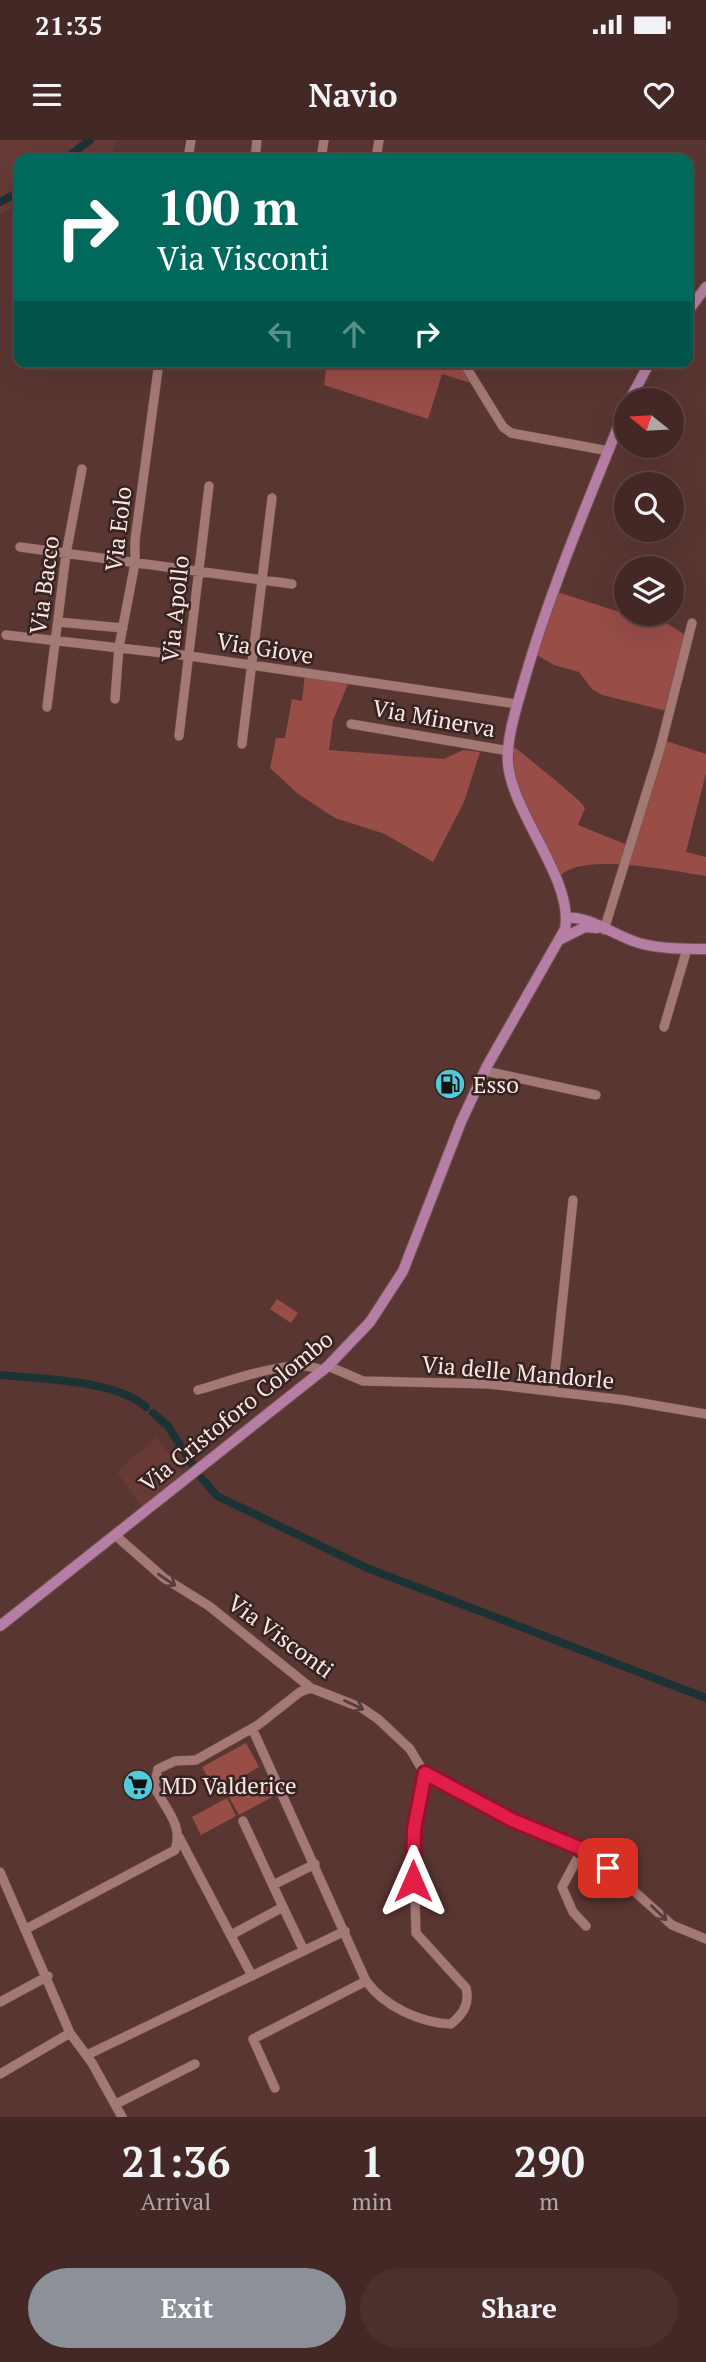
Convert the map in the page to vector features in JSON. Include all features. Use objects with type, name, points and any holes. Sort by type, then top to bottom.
[{"type":"main road","points":[[693,304],[706,287]]},
{"type":"main road","points":[[636,388],[647,368]]},
{"type":"main road","points":[[614,438],[532,652],[517,704],[509,751],[512,782],[560,891],[567,918],[641,943],[706,949]]},
{"type":"main road","points":[[560,891],[586,923]]},
{"type":"main road","name":"Via Cristoforo Colombo","points":[[0,1626],[326,1368],[364,1330],[403,1271],[485,1071],[520,1004],[561,939],[567,918]]},
{"type":"main road","points":[[561,939],[586,923]]},
{"type":"street","name":"Via Eolo","points":[[115,699],[119,647],[135,563],[135,540],[158,368]]},
{"type":"street","points":[[467,368],[503,427],[511,433],[609,451]]},
{"type":"street","name":"Via Bacco","points":[[47,707],[66,554],[82,469]]},
{"type":"street","name":"Via Apollo","points":[[179,736],[209,486]]},
{"type":"street","points":[[242,744],[254,667],[272,498]]},
{"type":"street","points":[[20,547],[292,584]]},
{"type":"street","points":[[58,622],[123,628]]},
{"type":"street","points":[[602,929],[660,750],[692,623]]},
{"type":"street","name":"Via Giove","points":[[6,635],[190,656],[517,704]]},
{"type":"street","name":"Via Minerva","points":[[351,723],[509,751]]},
{"type":"street","points":[[664,1027],[687,948]]},
{"type":"street","points":[[485,1071],[596,1095]]},
{"type":"street","points":[[553,1391],[573,1200]]},
{"type":"street","name":"Via delle Mandorle","points":[[198,1390],[289,1366],[313,1365],[363,1381],[483,1383],[706,1414]]},
{"type":"street","name":"Via Visconti","points":[[115,1535],[164,1578],[209,1606],[312,1688],[362,1709],[378,1719],[410,1749],[425,1773],[512,1820],[582,1850],[608,1868],[672,1925],[706,1939]]},
{"type":"street","points":[[252,1976],[179,1837],[177,1824],[154,1786],[158,1769],[175,1761],[196,1759],[252,1728],[300,1692],[312,1688]]},
{"type":"street","points":[[252,1728],[366,1981],[376,1994],[387,2002],[413,2015],[451,2024],[467,2004],[466,1988],[416,1933],[414,1829],[425,1773]]},
{"type":"street","points":[[243,1821],[304,1951]]},
{"type":"street","points":[[26,1929],[175,1850],[179,1837]]},
{"type":"street","points":[[582,1850],[562,1887],[573,1912],[586,1926]]},
{"type":"street","points":[[273,1885],[314,1864]]},
{"type":"street","points":[[0,1873],[71,2033],[87,2055],[122,2117]]},
{"type":"street","points":[[230,1935],[283,1907]]},
{"type":"street","points":[[87,2055],[345,1931]]},
{"type":"street","points":[[0,2002],[48,1976]]},
{"type":"street","points":[[275,2088],[253,2039],[366,1981]]},
{"type":"street","points":[[0,2074],[71,2033]]},
{"type":"street","points":[[116,2104],[195,2064]]},
{"type":"shaded area","points":[[0,140],[116,140],[112,154],[14,154],[14,208],[0,215]]},
{"type":"shaded area","points":[[326,368],[467,368],[477,385],[442,374],[428,419],[324,385]]},
{"type":"shaded area","points":[[554,591],[614,610],[614,626],[671,626],[688,637],[671,712],[602,695],[592,689],[579,672],[554,665],[532,652]]},
{"type":"shaded area","points":[[305,674],[350,679],[333,720],[329,750],[444,759],[463,750],[480,752],[464,802],[433,862],[385,834],[335,818],[297,793],[270,768],[276,738],[285,738],[292,699],[302,701]]},
{"type":"shaded area","points":[[663,740],[706,754],[706,773],[686,852],[706,857],[706,876],[651,867],[606,864],[585,865],[569,870],[559,878],[512,782],[510,743],[582,804],[585,808],[578,825],[630,846]]},
{"type":"shaded area","points":[[277,1299],[298,1313],[291,1323],[270,1309]]},
{"type":"shaded area","points":[[157,1437],[187,1478],[145,1512],[117,1472]]},
{"type":"shaded area","points":[[246,1743],[259,1767],[216,1792],[202,1767]]},
{"type":"shaded area","points":[[264,1778],[274,1796],[239,1815],[229,1797]]},
{"type":"shaded area","points":[[227,1798],[236,1816],[201,1835],[192,1817]]},
{"type":"waterway","points":[[72,154],[90,140]]},
{"type":"waterway","points":[[0,202],[14,195]]},
{"type":"waterway","points":[[0,1375],[97,1386],[133,1398],[146,1407]]},
{"type":"waterway","points":[[153,1413],[168,1426],[194,1467]]},
{"type":"waterway","points":[[199,1475],[217,1496],[367,1568],[706,1698]]},
{"type":"place","name":"Esso","points":[[450,1084]]},
{"type":"place","name":"MD Valderice","points":[[138,1785]]},
{"type":"route","points":[[413,1881],[414,1829],[425,1773],[512,1820],[577,1847],[608,1868]]}]
